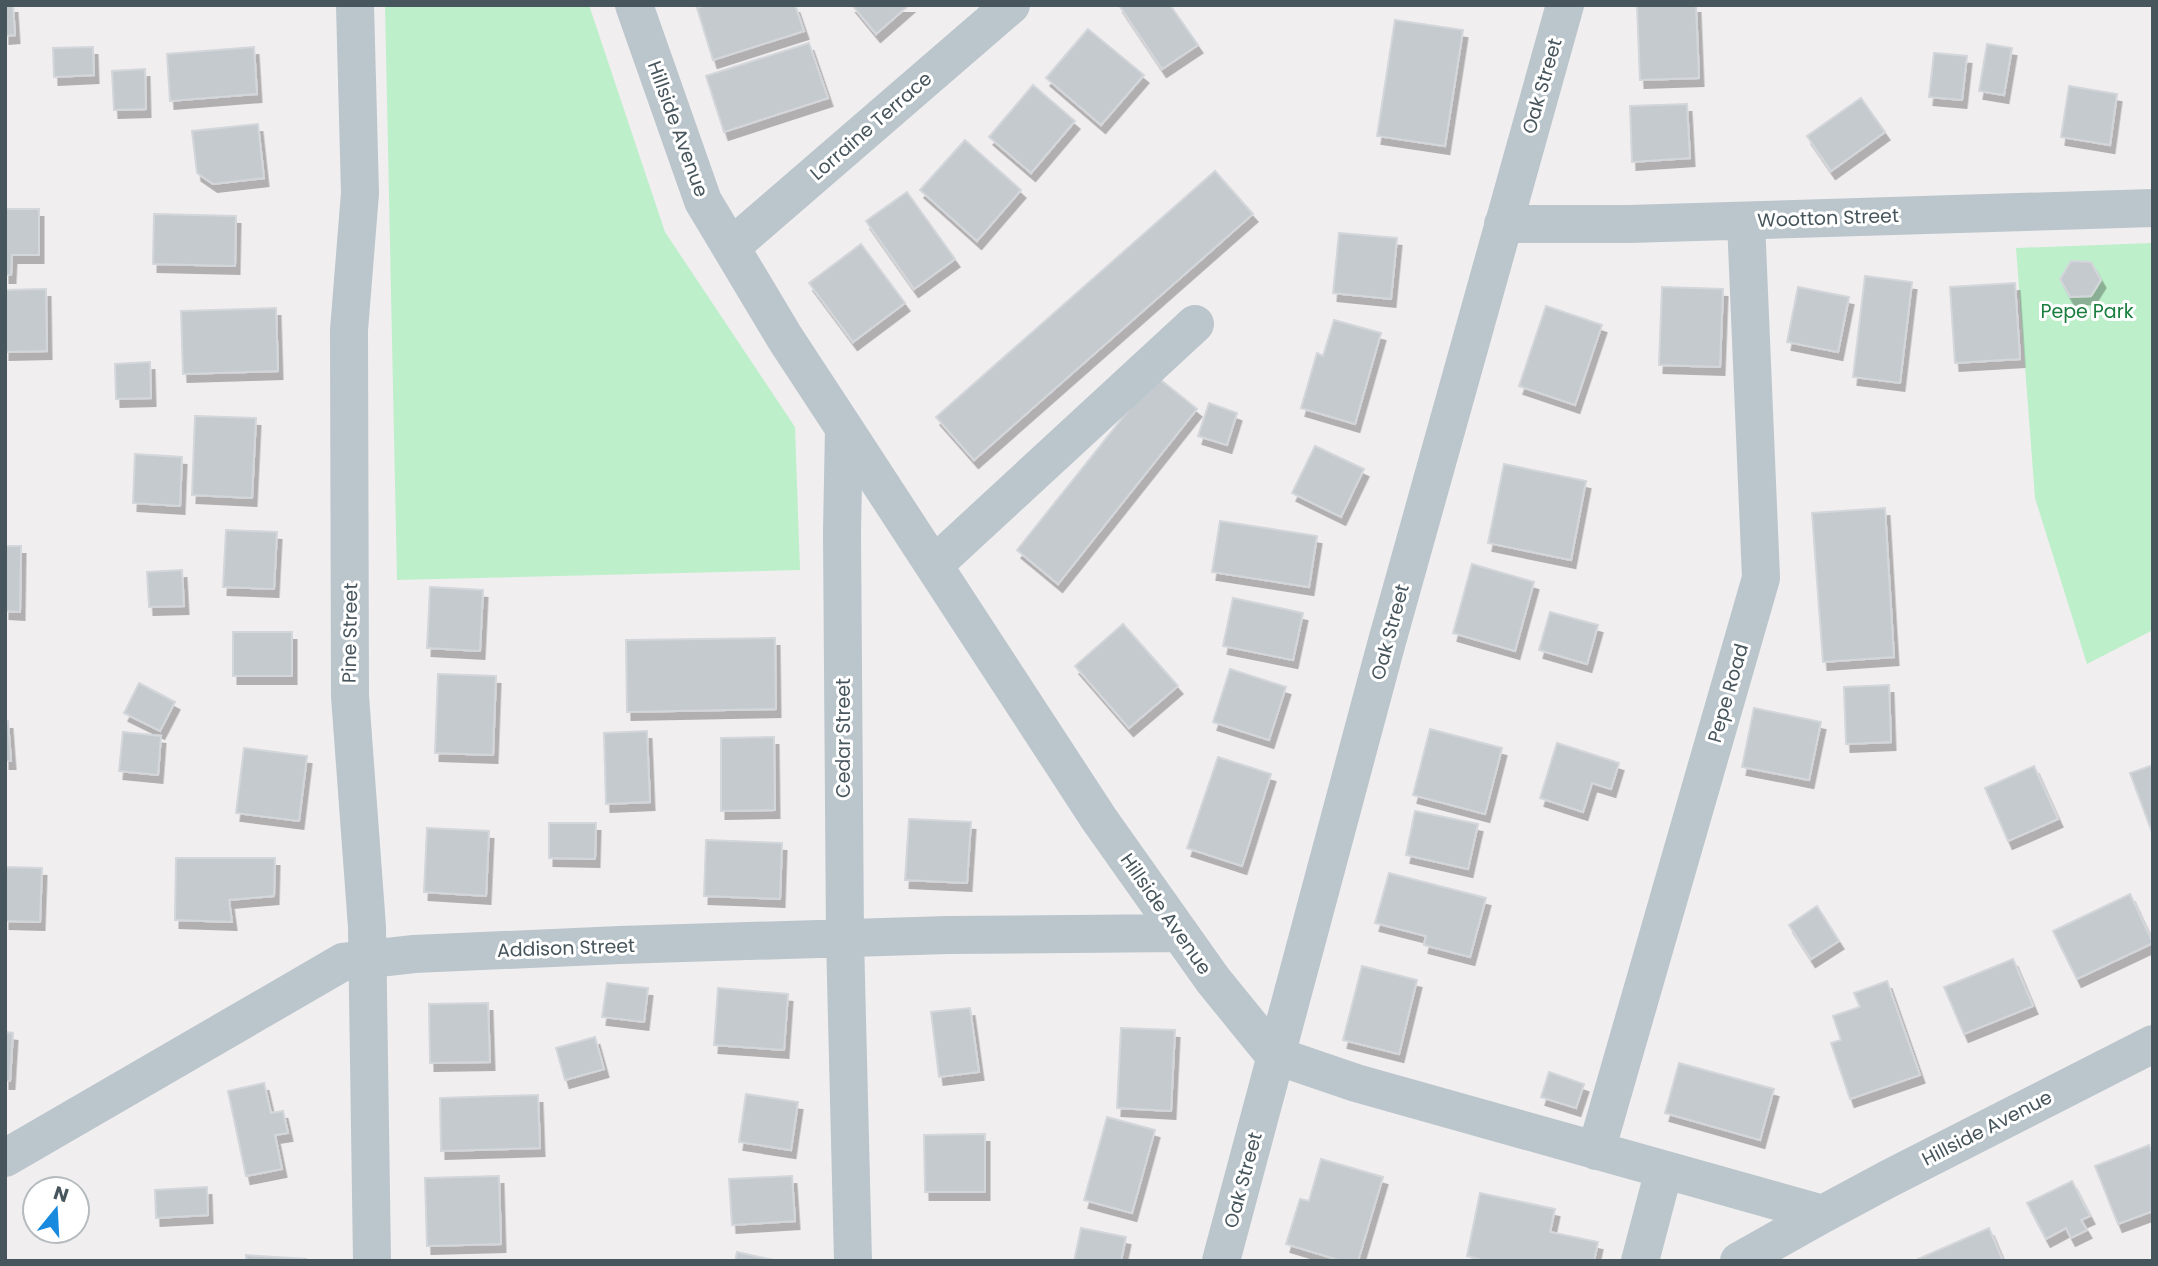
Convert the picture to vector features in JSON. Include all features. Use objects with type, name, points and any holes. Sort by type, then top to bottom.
[{"type":"street","name":"Pine Street","points":[[355,5],[360,194],[349,330],[350,696],[367,927],[372,1261]]},
{"type":"street","name":"Hillside Avenue","points":[[634,5],[703,201],[731,247]]},
{"type":"street","name":"Lorraine Terrace","points":[[731,247],[1011,5]]},
{"type":"street","name":"Oak Street","points":[[1220,1261],[1386,645],[1565,5]]},
{"type":"street","name":"Wootton Street","points":[[1503,225],[1746,221],[2153,208]]},
{"type":"street","name":"Pepe Road","points":[[1596,1151],[1761,578],[1746,221]]},
{"type":"street","points":[[731,247],[785,338],[844,428]]},
{"type":"street","points":[[935,564],[1195,324]]},
{"type":"street","name":"Hillside Avenue","points":[[844,428],[1099,819],[1213,980],[1274,1055],[1356,1083],[1823,1214]]},
{"type":"street","name":"Cedar Street","points":[[844,428],[842,545],[845,939],[853,1261]]},
{"type":"street","name":"Addison Street","points":[[5,1158],[343,962],[414,954],[620,945],[1180,933]]},
{"type":"street","name":"Hillside Avenue","points":[[1739,1261],[1888,1179],[2153,1044]]},
{"type":"street","points":[[1640,1261],[1664,1170]]},
{"type":"green space","points":[[385,5],[589,5],[665,232],[795,427],[800,570],[397,580]]},
{"type":"green space","name":"Pepe Park","points":[[2153,243],[2153,630],[2087,664],[2035,498],[2016,248]]},
{"type":"building","points":[[5,5],[13,5],[15,35],[5,36]]},
{"type":"building","points":[[707,5],[795,5],[804,31],[713,60],[697,8]]},
{"type":"building","points":[[852,5],[909,5],[876,34]]},
{"type":"building","points":[[1119,5],[1170,5],[1198,45],[1162,69]]},
{"type":"building","points":[[1637,5],[1696,5],[1699,78],[1640,80]]},
{"type":"building","points":[[1395,20],[1463,30],[1445,146],[1377,136]]},
{"type":"building","points":[[1088,29],[1144,75],[1101,125],[1046,78]]},
{"type":"building","points":[[809,43],[828,98],[724,132],[706,76]]},
{"type":"building","points":[[1987,44],[2012,48],[2004,95],[1979,91]]},
{"type":"building","points":[[93,47],[94,75],[54,77],[53,48]]},
{"type":"building","points":[[254,47],[257,94],[170,101],[167,54]]},
{"type":"building","points":[[1934,53],[1967,56],[1962,100],[1929,97]]},
{"type":"building","points":[[145,69],[146,109],[114,110],[112,71]]},
{"type":"building","points":[[1033,85],[1075,121],[1031,173],[989,137]]},
{"type":"building","points":[[2069,86],[2117,94],[2110,145],[2061,137]]},
{"type":"building","points":[[1861,98],[1885,132],[1831,171],[1807,136]]},
{"type":"building","points":[[1687,104],[1690,158],[1632,162],[1630,106]]},
{"type":"building","points":[[258,124],[264,178],[213,184],[197,173],[192,131]]},
{"type":"building","points":[[965,140],[1021,190],[977,241],[920,190]]},
{"type":"building","points":[[1215,171],[1253,214],[974,460],[936,417]]},
{"type":"building","points":[[907,192],[955,259],[914,289],[866,221]]},
{"type":"building","points":[[5,209],[39,209],[39,255],[12,255],[11,275],[5,275]]},
{"type":"building","points":[[154,214],[236,216],[235,266],[153,264]]},
{"type":"building","points":[[1339,233],[1397,238],[1391,299],[1333,293]]},
{"type":"building","points":[[861,244],[905,303],[853,342],[809,283]]},
{"type":"building","points":[[2071,261],[2091,262],[2101,280],[2091,296],[2070,297],[2060,279]]},
{"type":"building","points":[[1865,276],[1912,282],[1900,383],[1853,377]]},
{"type":"building","points":[[2015,283],[2020,359],[1955,363],[1950,287]]},
{"type":"building","points":[[1662,287],[1723,289],[1720,367],[1659,365]]},
{"type":"building","points":[[1798,287],[1849,297],[1838,352],[1787,342]]},
{"type":"building","points":[[46,289],[47,351],[5,352],[5,290]]},
{"type":"building","points":[[1546,306],[1602,325],[1575,405],[1519,386]]},
{"type":"building","points":[[276,308],[278,371],[183,374],[181,311]]},
{"type":"building","points":[[1334,320],[1381,333],[1355,424],[1301,408],[1317,353],[1323,356]]},
{"type":"building","points":[[150,362],[151,398],[116,399],[115,364]]},
{"type":"building","points":[[1156,376],[1197,409],[1058,584],[1017,550]]},
{"type":"building","points":[[1209,403],[1237,413],[1227,445],[1198,436]]},
{"type":"building","points":[[195,416],[256,418],[252,498],[192,495]]},
{"type":"building","points":[[1315,446],[1364,469],[1341,517],[1292,493]]},
{"type":"building","points":[[135,454],[182,457],[180,506],[133,503]]},
{"type":"building","points":[[1504,464],[1586,481],[1571,560],[1488,543]]},
{"type":"building","points":[[1885,508],[1894,657],[1823,662],[1812,513]]},
{"type":"building","points":[[1220,521],[1317,536],[1309,587],[1212,572]]},
{"type":"building","points":[[226,530],[277,532],[274,589],[223,587]]},
{"type":"building","points":[[5,546],[21,546],[20,612],[5,611]]},
{"type":"building","points":[[1472,564],[1534,582],[1515,651],[1453,633]]},
{"type":"building","points":[[182,570],[184,606],[149,607],[147,572]]},
{"type":"building","points":[[430,587],[483,590],[480,651],[427,648]]},
{"type":"building","points":[[1233,598],[1303,613],[1293,660],[1223,646]]},
{"type":"building","points":[[1550,612],[1598,625],[1587,664],[1539,650]]},
{"type":"building","points":[[1123,624],[1178,686],[1129,728],[1075,666]]},
{"type":"building","points":[[233,632],[292,632],[292,676],[233,676]]},
{"type":"building","points":[[775,638],[776,709],[627,712],[626,640]]},
{"type":"building","points":[[1230,669],[1286,687],[1269,740],[1213,722]]},
{"type":"building","points":[[438,674],[496,676],[493,755],[435,753]]},
{"type":"building","points":[[139,683],[175,702],[160,731],[124,713]]},
{"type":"building","points":[[1889,685],[1891,742],[1846,744],[1844,687]]},
{"type":"building","points":[[1754,708],[1821,722],[1809,780],[1742,767]]},
{"type":"building","points":[[5,721],[8,721],[11,761],[5,761]]},
{"type":"building","points":[[1430,729],[1502,748],[1485,814],[1413,795]]},
{"type":"building","points":[[647,731],[650,802],[606,804],[604,733]]},
{"type":"building","points":[[123,732],[161,736],[158,775],[119,771]]},
{"type":"building","points":[[774,737],[775,810],[721,811],[721,738]]},
{"type":"building","points":[[1557,743],[1619,763],[1611,789],[1592,783],[1583,812],[1540,798]]},
{"type":"building","points":[[244,748],[307,756],[299,821],[236,813]]},
{"type":"building","points":[[1218,757],[1271,774],[1242,866],[1187,848]]},
{"type":"building","points":[[2153,765],[2153,835],[2130,773]]},
{"type":"building","points":[[2034,766],[2058,819],[2008,841],[1985,788]]},
{"type":"building","points":[[1415,811],[1478,824],[1468,869],[1406,855]]},
{"type":"building","points":[[909,819],[971,822],[967,883],[905,880]]},
{"type":"building","points":[[549,823],[596,823],[595,859],[549,858]]},
{"type":"building","points":[[427,828],[489,831],[486,896],[424,892]]},
{"type":"building","points":[[706,840],[782,843],[780,899],[704,896]]},
{"type":"building","points":[[176,858],[275,858],[274,896],[229,900],[232,922],[175,920]]},
{"type":"building","points":[[5,867],[42,868],[40,922],[5,921]]},
{"type":"building","points":[[1389,873],[1486,898],[1470,957],[1424,945],[1426,936],[1375,923]]},
{"type":"building","points":[[2130,894],[2153,943],[2077,979],[2053,931]]},
{"type":"building","points":[[1817,906],[1839,941],[1811,959],[1789,925]]},
{"type":"building","points":[[2013,959],[2033,1006],[1964,1034],[1944,987]]},
{"type":"building","points":[[1362,966],[1417,980],[1399,1054],[1343,1040]]},
{"type":"building","points":[[1887,981],[1920,1075],[1850,1099],[1831,1043],[1841,1040],[1833,1016],[1860,1007],[1854,993]]},
{"type":"building","points":[[607,983],[648,988],[644,1022],[602,1017]]},
{"type":"building","points":[[718,988],[788,994],[784,1050],[714,1045]]},
{"type":"building","points":[[488,1003],[490,1062],[430,1063],[429,1004]]},
{"type":"building","points":[[970,1008],[979,1072],[939,1077],[931,1012]]},
{"type":"building","points":[[1121,1028],[1175,1030],[1171,1111],[1117,1108]]},
{"type":"building","points":[[5,1032],[13,1033],[10,1081],[5,1081]]},
{"type":"building","points":[[595,1037],[604,1069],[565,1080],[556,1048]]},
{"type":"building","points":[[1679,1063],[1774,1089],[1760,1140],[1665,1113]]},
{"type":"building","points":[[1549,1072],[1584,1084],[1576,1108],[1541,1097]]},
{"type":"building","points":[[264,1083],[271,1113],[283,1111],[288,1133],[275,1135],[282,1169],[246,1176],[228,1091]]},
{"type":"building","points":[[746,1094],[798,1102],[791,1150],[739,1142]]},
{"type":"building","points":[[538,1095],[540,1148],[441,1151],[440,1098]]},
{"type":"building","points":[[1107,1117],[1155,1130],[1132,1213],[1084,1200]]},
{"type":"building","points":[[985,1134],[985,1192],[925,1192],[924,1135]]},
{"type":"building","points":[[2149,1145],[2153,1156],[2153,1211],[2118,1224],[2095,1166]]},
{"type":"building","points":[[1321,1159],[1383,1177],[1358,1261],[1342,1261],[1286,1244],[1300,1199],[1309,1201]]},
{"type":"building","points":[[499,1176],[501,1244],[427,1246],[425,1178]]},
{"type":"building","points":[[792,1176],[795,1221],[732,1225],[729,1179]]},
{"type":"building","points":[[2072,1181],[2090,1216],[2081,1220],[2087,1230],[2071,1238],[2066,1228],[2046,1239],[2027,1203]]},
{"type":"building","points":[[207,1187],[208,1215],[156,1218],[155,1190]]},
{"type":"building","points":[[1480,1193],[1555,1209],[1550,1232],[1598,1242],[1594,1261],[1486,1261],[1467,1256]]},
{"type":"building","points":[[1081,1228],[1126,1237],[1121,1261],[1074,1261]]},
{"type":"building","points":[[1989,1228],[2003,1261],[1918,1259]]},
{"type":"building","points":[[737,1252],[778,1261],[735,1261]]},
{"type":"building","points":[[246,1255],[306,1259],[246,1261]]}]
